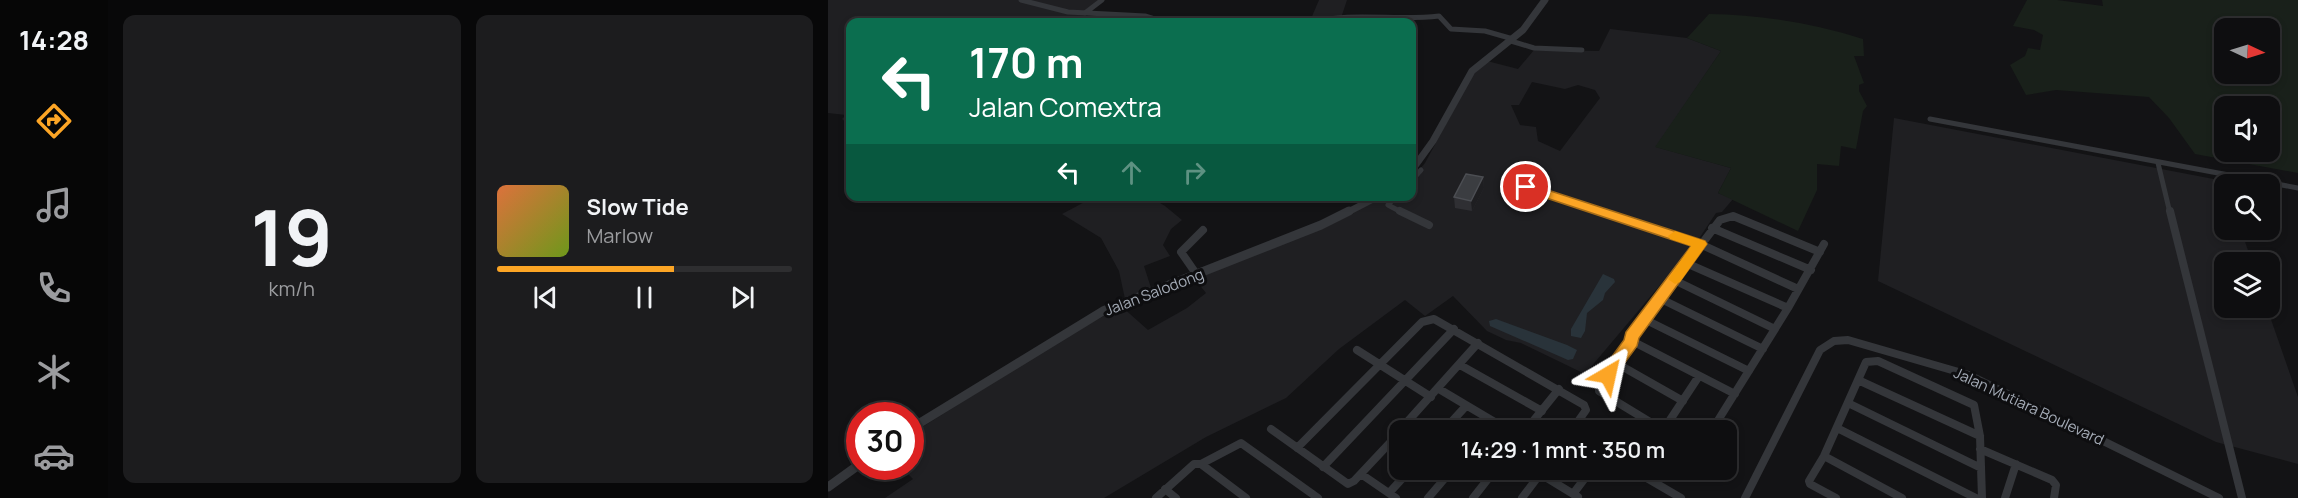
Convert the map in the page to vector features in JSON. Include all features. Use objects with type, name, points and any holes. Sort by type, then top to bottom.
[{"type":"street","points":[[1021,0],[1068,12],[1151,18]]},
{"type":"street","points":[[1085,13],[1102,0]]},
{"type":"street","points":[[1416,165],[1429,148],[1472,71],[1512,40],[1529,23],[1545,0]]},
{"type":"street","points":[[1416,19],[1439,16],[1451,29],[1485,31],[1534,48],[1582,50]]},
{"type":"street","points":[[1930,119],[2298,188]]},
{"type":"street","points":[[2158,163],[2242,498]]},
{"type":"street","points":[[1416,176],[1421,170]]},
{"type":"street","points":[[1526,187],[1700,244],[1798,288]]},
{"type":"street","name":"Jalan Salodong","points":[[924,420],[1103,311],[1320,225],[1369,201]]},
{"type":"street","points":[[1392,201],[1388,205],[1429,225]]},
{"type":"street","points":[[1647,420],[1599,390],[1599,387],[1632,341],[1631,337],[1712,228],[1725,217],[1733,216],[1820,252]]},
{"type":"street","points":[[1712,228],[1811,270]]},
{"type":"street","points":[[1197,275],[1181,252],[1203,230]]},
{"type":"street","points":[[1718,420],[1811,270],[1824,244]]},
{"type":"street","points":[[1686,262],[1788,308]]},
{"type":"street","points":[[1674,280],[1774,328]]},
{"type":"street","points":[[1659,298],[1763,349]]},
{"type":"street","points":[[1644,319],[1749,370]]},
{"type":"street","points":[[1297,448],[1425,320],[1437,320],[1559,389],[1586,408],[1580,420]]},
{"type":"street","points":[[1323,467],[1454,329]]},
{"type":"street","name":"Jalan Mutiara Boulevard","points":[[1745,498],[1820,350],[1842,339],[1877,346],[1969,375],[2219,498]]},
{"type":"street","points":[[1632,341],[1735,394]]},
{"type":"street","points":[[1410,420],[1478,343]]},
{"type":"street","points":[[1357,350],[1431,397]]},
{"type":"street","points":[[1836,498],[1809,482],[1824,456],[1866,362],[1875,360],[1975,406],[1980,436],[1982,498]]},
{"type":"street","points":[[1616,363],[1683,401]]},
{"type":"street","points":[[1460,365],[1542,411]]},
{"type":"street","points":[[1670,420],[1699,376]]},
{"type":"street","points":[[1858,380],[1980,436]]},
{"type":"street","points":[[1439,389],[1490,420]]},
{"type":"street","points":[[1534,420],[1559,389]]},
{"type":"street","points":[[1848,403],[1981,468]]},
{"type":"street","points":[[1453,420],[1466,406]]},
{"type":"street","points":[[1837,428],[1976,498]]},
{"type":"street","points":[[1271,429],[1348,484],[1354,481],[1389,443]]},
{"type":"street","points":[[1156,498],[1194,464],[1201,464],[1238,444],[1247,446],[1318,498]]},
{"type":"street","points":[[1980,449],[2054,481],[2056,485],[2054,498]]},
{"type":"street","points":[[1824,456],[1902,498]]},
{"type":"street","points":[[1201,464],[1244,498]]},
{"type":"street","points":[[2005,498],[2016,464]]},
{"type":"street","points":[[828,487],[846,474]]},
{"type":"street","points":[[1361,474],[1393,496],[1403,480]]},
{"type":"street","points":[[1428,498],[1443,480]]},
{"type":"street","points":[[1473,498],[1487,480]]},
{"type":"street","points":[[1522,498],[1533,480]]},
{"type":"street","points":[[1552,480],[1577,497],[1586,480]]},
{"type":"street","points":[[1651,480],[1681,498]]},
{"type":"street","points":[[1165,489],[1176,498]]},
{"type":"shaded area","points":[[828,0],[1099,0],[1085,11],[1086,16],[1082,18],[846,18],[846,115],[828,113]]},
{"type":"shaded area","points":[[1319,0],[1347,0],[1341,18],[1311,18]]},
{"type":"shaded area","points":[[2027,0],[2057,0],[2103,6],[2102,0],[2298,0],[2298,173],[2238,162],[2280,162],[2280,96],[2214,96],[2214,158],[2195,154],[2169,118],[2149,97],[2056,90],[2026,95],[2010,65],[2025,56],[2028,48],[2040,50],[2043,35],[2034,30],[2013,26]]},
{"type":"shaded area","points":[[1709,14],[1787,21],[1825,28],[1863,39],[1864,56],[1854,56],[1864,83],[1859,85],[1859,91],[1867,106],[1863,111],[1856,149],[1841,146],[1839,166],[1817,164],[1817,190],[1798,231],[1718,193],[1731,168],[1655,147],[1721,51],[1687,38]]},
{"type":"shaded area","points":[[1610,29],[1687,38],[1721,51],[1656,147],[1731,168],[1718,193],[1733,199],[1722,212],[1716,213],[1698,240],[1585,374],[1521,343],[1506,340],[1487,331],[1453,296],[1425,316],[1405,300],[1339,349],[1286,398],[1206,437],[1104,498],[885,498],[912,480],[924,480],[924,426],[1061,340],[1121,306],[1148,330],[1187,308],[1206,293],[1194,278],[1374,201],[1416,201],[1416,173],[1425,163],[1472,76],[1487,61],[1518,69],[1534,50],[1599,51]],"holes":[[[1532,82],[1565,89],[1578,85],[1595,90],[1600,98],[1560,151],[1538,141],[1536,127],[1520,125],[1511,105],[1519,105]]]},
{"type":"shaded area","points":[[1894,118],[2214,179],[2214,240],[2244,240],[2249,252],[2214,252],[2214,318],[2270,318],[2298,397],[2298,464],[2216,442],[1878,281]]},
{"type":"shaded area","points":[[1086,201],[1156,201],[1182,220],[1171,229],[1163,245],[1170,256],[1144,266],[1152,291],[1125,299],[1119,271],[1101,238],[1062,214]]},
{"type":"shaded area","points":[[1603,274],[1614,279],[1615,282],[1605,293],[1603,300],[1587,313],[1585,331],[1581,338],[1571,336],[1571,329]]},
{"type":"shaded area","points":[[1496,319],[1577,350],[1573,359],[1568,360],[1490,326],[1489,321]]},
{"type":"building","points":[[1466,174],[1483,177],[1471,201],[1454,197]]},
{"type":"slow traffic","points":[[1675,236],[1700,244],[1675,279]]},
{"type":"route","points":[[1526,187],[1700,244],[1631,337],[1632,341],[1608,375]]}]
